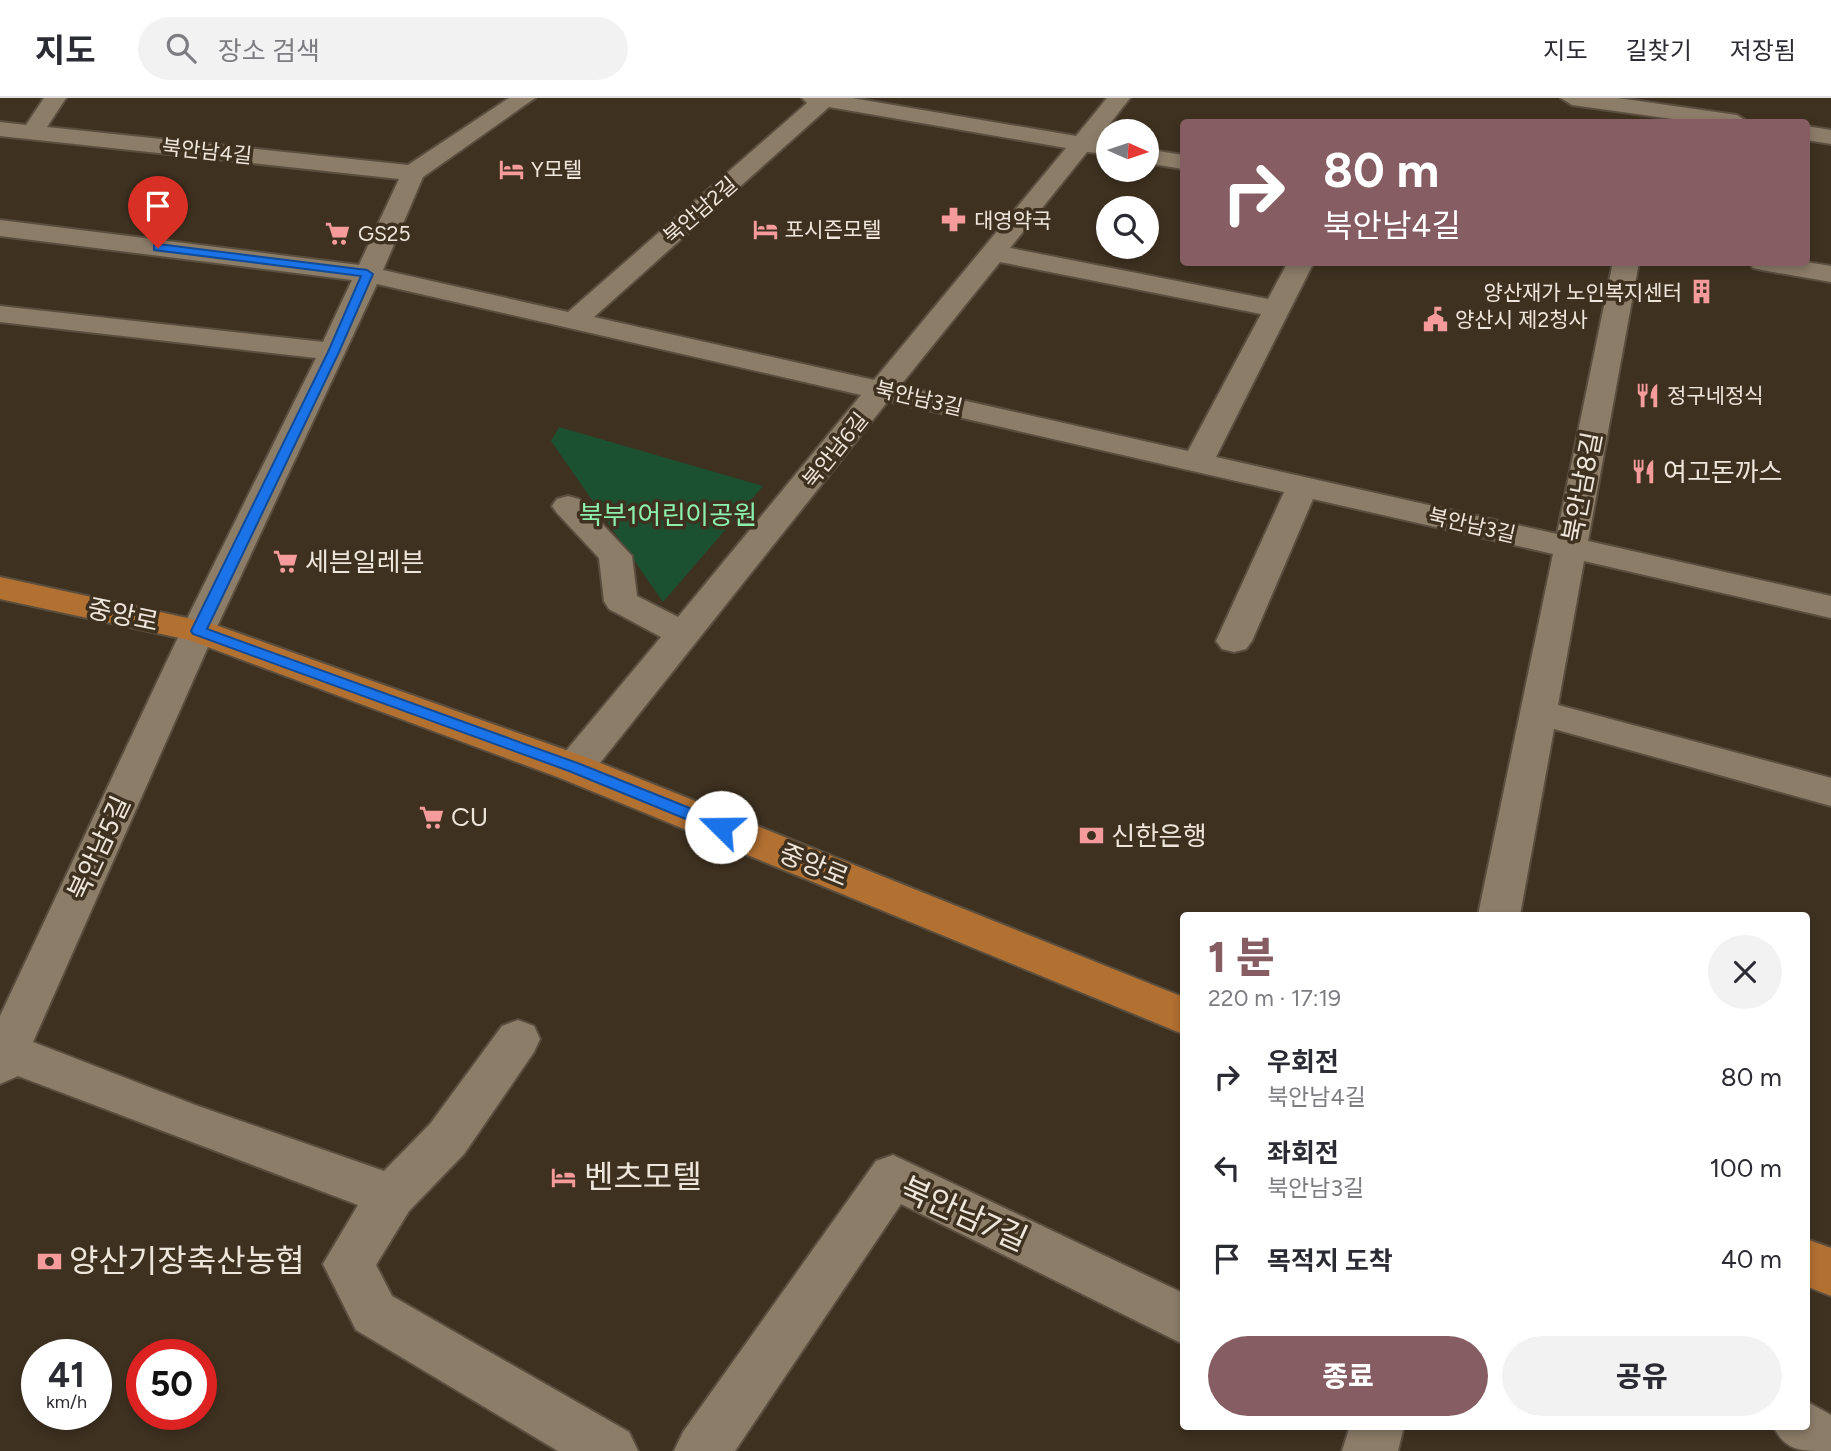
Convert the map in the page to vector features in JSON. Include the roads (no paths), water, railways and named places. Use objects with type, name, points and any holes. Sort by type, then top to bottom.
[{"type":"main road","name":"중앙로","points":[[0,588],[198,631],[574,768],[1180,1015]]},
{"type":"main road","points":[[1810,1264],[1831,1272]]},
{"type":"street","points":[[32,132],[55,98]]},
{"type":"street","points":[[198,631],[333,352],[413,173],[524,98]]},
{"type":"street","name":"북안남6길","points":[[574,768],[994,253],[1095,147],[1119,98]]},
{"type":"street","points":[[1572,98],[1717,119]]},
{"type":"street","name":"북안남2길","points":[[575,320],[819,99],[1095,147]]},
{"type":"street","name":"북안남4길","points":[[0,129],[413,173]]},
{"type":"street","points":[[1810,133],[1831,136]]},
{"type":"street","points":[[1159,158],[1180,162]]},
{"type":"street","name":"북안남3길","points":[[0,228],[367,274],[1831,607]]},
{"type":"street","points":[[994,253],[1277,309]]},
{"type":"street","points":[[1198,462],[1299,266]]},
{"type":"street","name":"북안남8길","points":[[1500,912],[1625,266]]},
{"type":"street","points":[[1785,266],[1831,274]]},
{"type":"street","points":[[0,314],[333,352]]},
{"type":"street","points":[[1234,641],[1303,486]]},
{"type":"street","points":[[568,506],[615,556],[621,600],[683,634]]},
{"type":"street","name":"북안남5길","points":[[2,1055],[198,631]]},
{"type":"street","points":[[1538,712],[1831,792]]},
{"type":"street","points":[[518,1039],[447,1139],[392,1196],[348,1264],[374,1313],[610,1451]]},
{"type":"street","points":[[2,1055],[392,1196]]},
{"type":"street","name":"북안남7길","points":[[702,1451],[893,1177],[1180,1318]]},
{"type":"street","points":[[1370,1451],[1376,1430]]},
{"type":"street","points":[[1806,1430],[1831,1447]]},
{"type":"place","name":"Y모텔","points":[[511,169]]},
{"type":"place","name":"대영약국","points":[[954,220]]},
{"type":"place","name":"포시즌모텔","points":[[765,229]]},
{"type":"place","name":"GS25","points":[[338,233]]},
{"type":"place","name":"양산재가 노인복지센터","points":[[1702,292]]},
{"type":"place","name":"양산시 제2청사","points":[[1435,319]]},
{"type":"place","name":"정구네정식","points":[[1647,395]]},
{"type":"place","name":"여고돈까스","points":[[1643,472]]},
{"type":"place","name":"세븐일레븐","points":[[285,562]]},
{"type":"place","name":"CU","points":[[431,817]]},
{"type":"place","name":"신한은행","points":[[1091,836]]},
{"type":"place","name":"벤츠모텔","points":[[564,1177]]},
{"type":"place","name":"양산기장축산농협","points":[[49,1261]]},
{"type":"park label","name":"북부1어린이공원","points":[[668,515]]}]
